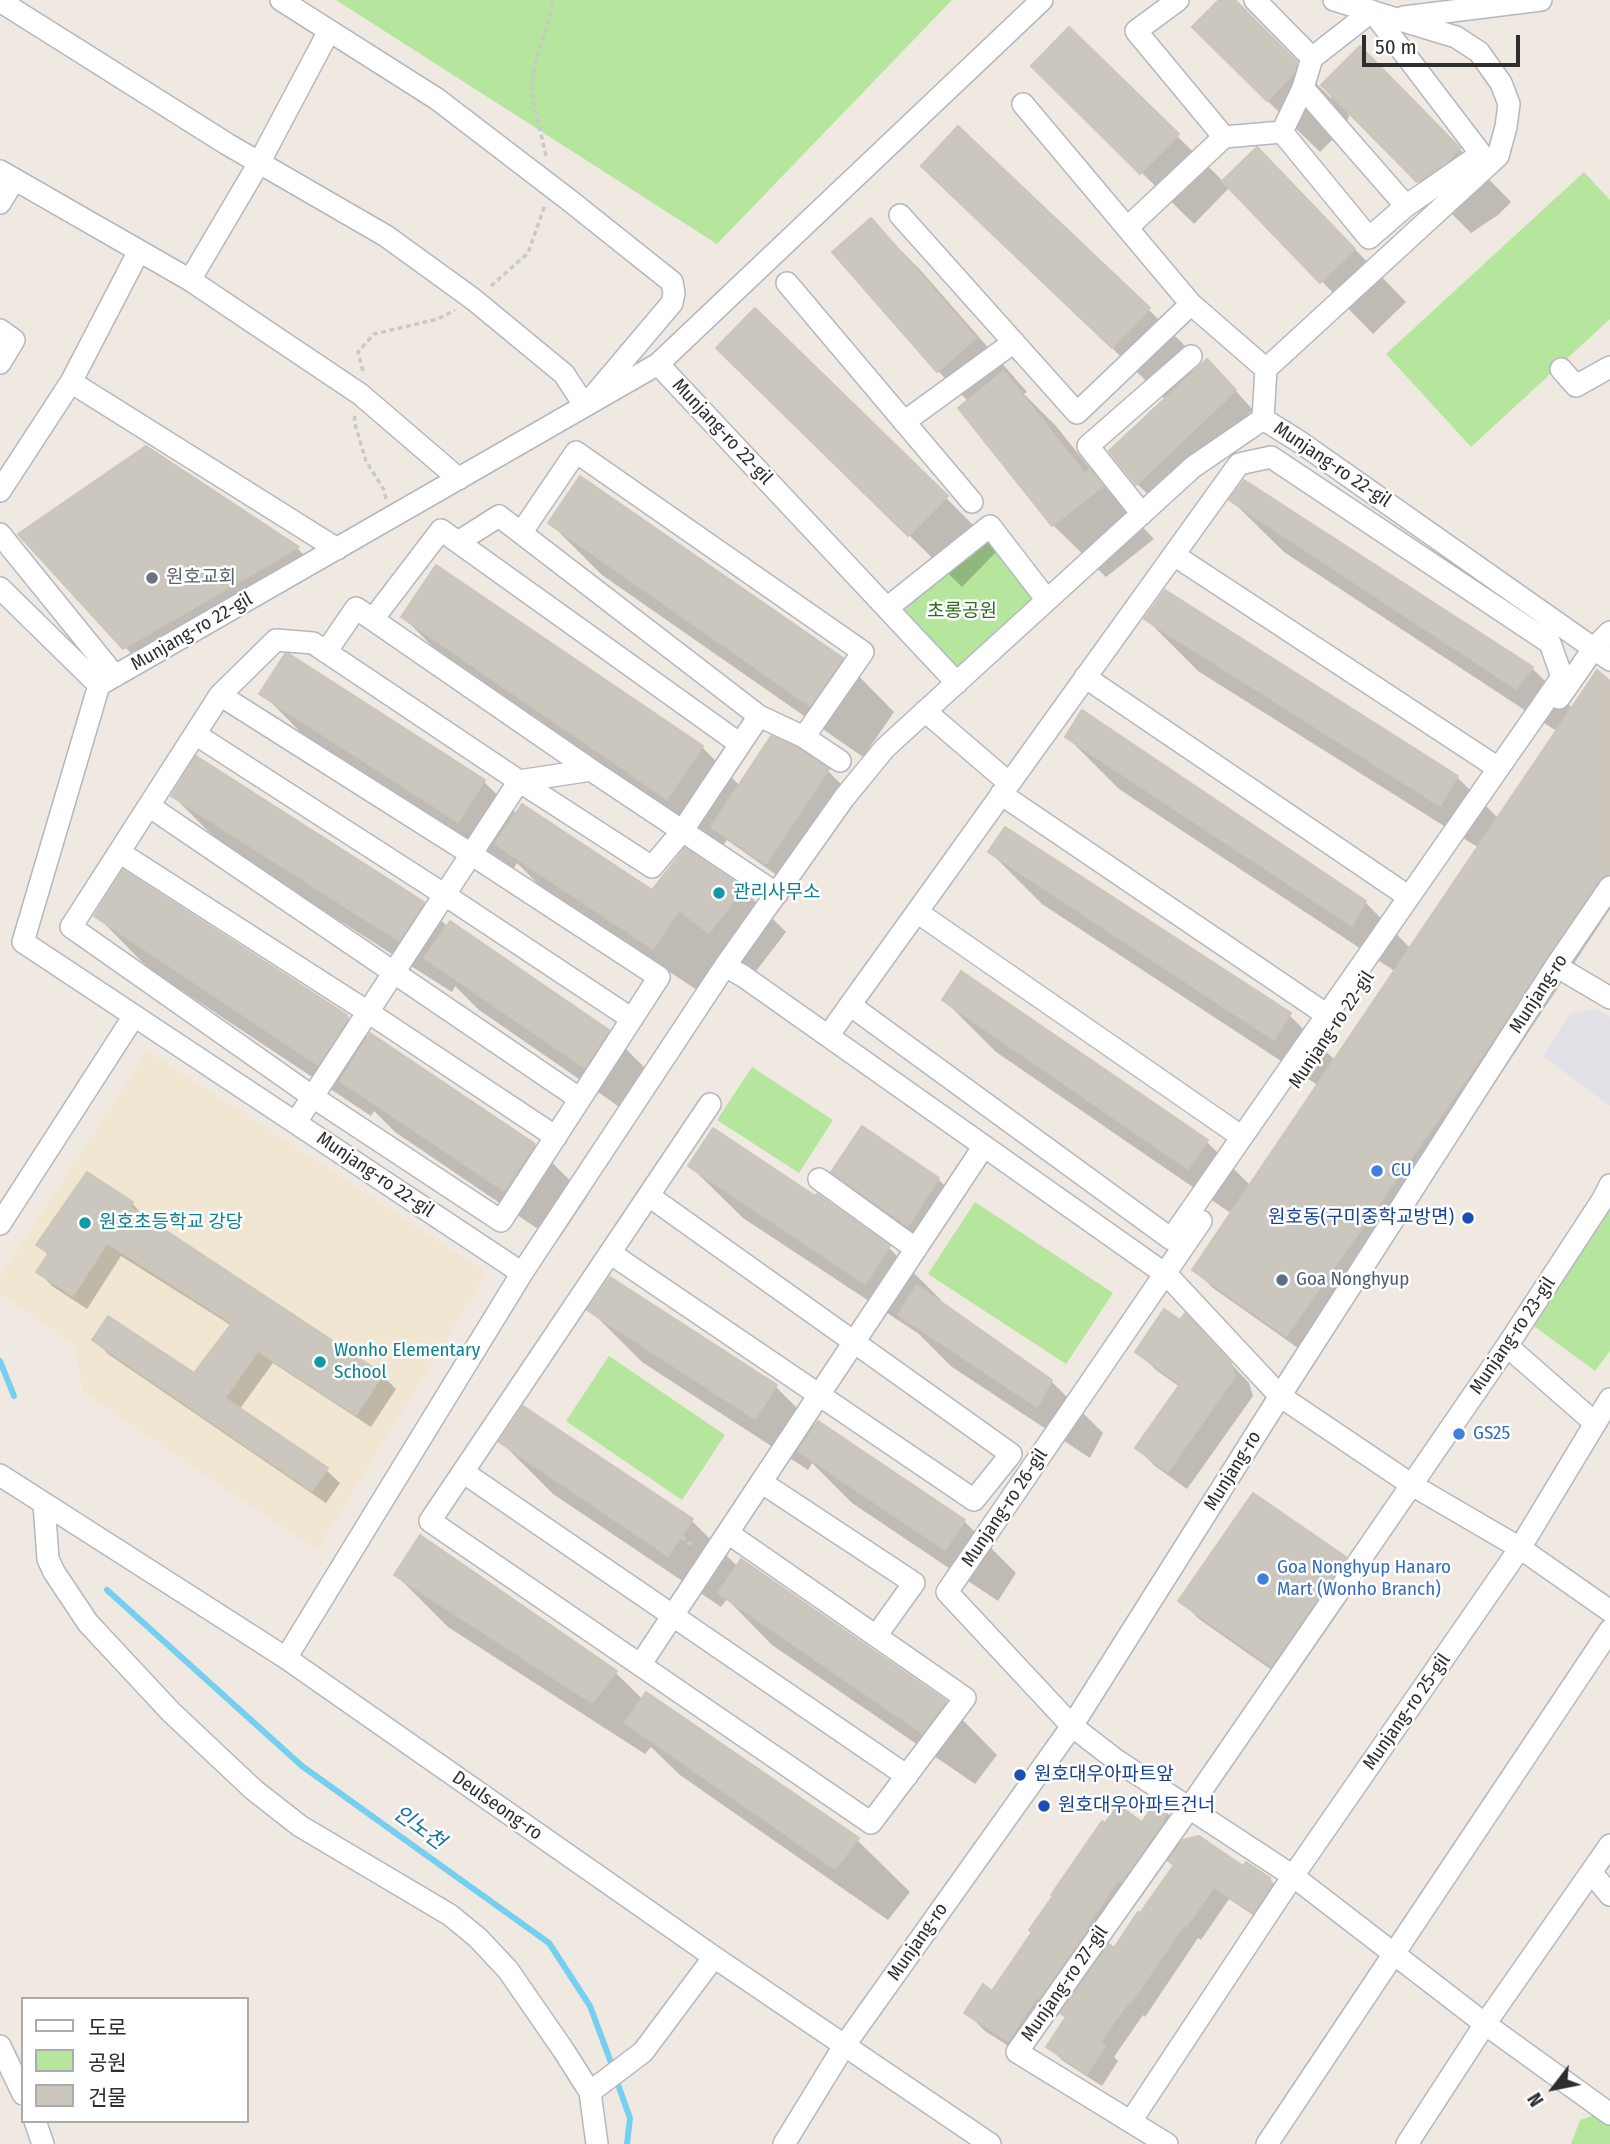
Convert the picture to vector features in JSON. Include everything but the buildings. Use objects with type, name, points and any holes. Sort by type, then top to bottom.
[{"type":"street","points":[[0,1],[259,163],[386,236],[473,299],[564,374],[585,406],[672,303],[672,282],[437,100],[281,0]]},
{"type":"street","points":[[659,364],[1042,0]]},
{"type":"street","points":[[1178,0],[1136,31],[1224,138]]},
{"type":"street","points":[[1255,0],[1312,58]]},
{"type":"street","points":[[1263,419],[1266,369],[1498,156],[1506,127],[1509,104],[1501,83],[1479,52],[1457,37],[1334,0]]},
{"type":"street","points":[[1395,18],[1541,0]]},
{"type":"street","points":[[1282,132],[1369,238],[1406,206],[1481,155],[1371,11]]},
{"type":"street","points":[[1282,132],[1303,88],[1312,58],[1371,11]]},
{"type":"street","points":[[190,280],[259,163],[329,31]]},
{"type":"street","points":[[1303,88],[1406,206]]},
{"type":"street","points":[[1023,104],[1191,304],[1266,369]]},
{"type":"street","points":[[1127,228],[1224,138],[1282,132]]},
{"type":"street","points":[[0,204],[7,176],[190,280],[360,394],[459,479]]},
{"type":"street","points":[[901,215],[1077,413],[1191,304]]},
{"type":"street","points":[[0,491],[71,382],[139,251]]},
{"type":"street","points":[[787,283],[972,502]]},
{"type":"street","points":[[0,330],[14,340],[0,363]]},
{"type":"street","points":[[904,422],[1014,342]]},
{"type":"street","points":[[1142,514],[1088,446],[1191,356]]},
{"type":"street","name":"Munjang-ro 22-gil","points":[[522,1272],[23,942],[107,681],[659,364],[957,682]]},
{"type":"street","points":[[1561,369],[1576,386],[1610,367]]},
{"type":"street","points":[[71,382],[337,549]]},
{"type":"street","name":"Munjang-ro 22-gil","points":[[286,1658],[522,1272],[725,966],[844,798],[885,748],[1193,467],[1263,419],[1300,442],[1602,654],[1165,1274]]},
{"type":"street","points":[[521,533],[576,452],[863,652],[804,737]]},
{"type":"street","points":[[828,1036],[849,1005],[1239,464],[1271,457],[1550,643],[1562,677],[1171,1239],[849,1005]]},
{"type":"street","points":[[458,542],[499,516],[759,716],[804,737],[840,761]]},
{"type":"street","points":[[887,608],[990,526],[1047,600]]},
{"type":"street","points":[[373,619],[441,530],[740,744]]},
{"type":"street","points":[[0,534],[78,615],[107,681]]},
{"type":"street","points":[[1174,555],[1498,768]]},
{"type":"street","points":[[0,588],[107,681]]},
{"type":"street","points":[[326,652],[356,608],[777,894]]},
{"type":"street","points":[[1602,654],[1610,632]]},
{"type":"street","points":[[220,695],[659,977],[501,1221],[313,1097],[71,927],[220,695],[276,640],[313,643],[652,867],[683,830],[759,716]]},
{"type":"street","points":[[1085,677],[1409,897]]},
{"type":"street","points":[[925,711],[1005,789],[1327,1015]]},
{"type":"street","points":[[195,734],[632,1019]]},
{"type":"street","points":[[296,1122],[519,781],[591,770]]},
{"type":"street","points":[[149,806],[580,1099]]},
{"type":"street","points":[[119,852],[556,1137]]},
{"type":"street","name":"Munjang-ro","points":[[784,2144],[844,2046],[1072,1726],[1280,1396],[1610,887]]},
{"type":"street","points":[[917,912],[1242,1137]]},
{"type":"street","points":[[725,966],[743,976],[1165,1274],[1280,1396],[1412,1485],[1520,1548],[1610,1612]]},
{"type":"street","points":[[1556,967],[1610,998]]},
{"type":"street","points":[[0,1224],[134,1016]]},
{"type":"street","points":[[710,1104],[430,1521],[871,1823],[965,1698],[728,1533]]},
{"type":"street","points":[[640,1665],[984,1146]]},
{"type":"street","points":[[819,1179],[916,1248]]},
{"type":"street","points":[[610,1252],[974,1500],[1011,1454],[649,1196]]},
{"type":"street","name":"Munjang-ro 23-gil","points":[[1412,1485],[1608,1198]]},
{"type":"street","name":"Munjang-ro 26-gil","points":[[1072,1726],[947,1592],[1165,1274]]},
{"type":"street","points":[[1507,1346],[1595,1423]]},
{"type":"street","points":[[1520,1548],[1610,1399]]},
{"type":"street","points":[[463,1472],[907,1776]]},
{"type":"street","name":"Deulseong-ro","points":[[0,1475],[286,1658],[714,1957],[990,2144]]},
{"type":"street","points":[[761,1482],[914,1583],[876,1636]]},
{"type":"street","points":[[1190,1807],[1412,1485]]},
{"type":"street","points":[[44,1503],[48,1559],[54,1572],[88,1623],[171,1712],[254,1790],[300,1826],[450,1915],[478,1938],[508,1970],[565,2051],[596,2087],[597,2144]]},
{"type":"street","name":"Munjang-ro 25-gil","points":[[1293,1876],[1520,1548]]},
{"type":"street","points":[[1267,2144],[1610,1630]]},
{"type":"street","points":[[1072,1726],[1116,1760],[1293,1876],[1485,2024],[1608,2107]]},
{"type":"street","name":"Munjang-ro 27-gil","points":[[1167,2144],[1017,2052],[1190,1807]]},
{"type":"street","points":[[1407,2144],[1485,2024],[1610,1845]]},
{"type":"street","points":[[1591,1872],[1610,1895]]},
{"type":"street","points":[[1131,2121],[1293,1876]]},
{"type":"street","points":[[596,2087],[643,2052],[714,1957]]},
{"type":"street","points":[[0,2046],[21,2090]]},
{"type":"street","points":[[36,2123],[43,2144]]},
{"type":"shaded area","points":[[1596,1009],[1610,1017],[1610,1106],[1543,1056],[1570,1013]]},
{"type":"shaded area","points":[[148,1051],[487,1273],[317,1550],[83,1392],[74,1344],[0,1294],[0,1276]]},
{"type":"green space","points":[[336,0],[952,0],[717,244]]},
{"type":"green space","points":[[1584,172],[1610,200],[1610,319],[1471,447],[1386,354]]},
{"type":"green space","name":"초롱공원","points":[[988,540],[1034,599],[957,671],[903,609]]},
{"type":"green space","points":[[752,1067],[833,1120],[799,1173],[717,1120]]},
{"type":"green space","points":[[1607,1174],[1610,1176],[1610,1351],[1595,1371],[1519,1315]]},
{"type":"green space","points":[[975,1202],[1113,1293],[1066,1364],[928,1274]]},
{"type":"green space","points":[[609,1356],[725,1435],[682,1500],[566,1421]]},
{"type":"green space","points":[[1610,2110],[1610,2144],[1571,2144],[1580,2120]]},
{"type":"waterway","name":"인노천","points":[[0,1361],[14,1396]]},
{"type":"waterway","name":"인노천","points":[[107,1590],[302,1766],[549,1943],[590,2006],[613,2068]]},
{"type":"waterway","name":"인노천","points":[[616,2079],[630,2118],[627,2144]]},
{"type":"place","name":"원호교회","points":[[152,578]]},
{"type":"place","name":"관리사무소","points":[[719,893]]},
{"type":"place","name":"CU","points":[[1377,1171]]},
{"type":"place","name":"원호동(구미중학교방면)","points":[[1468,1218]]},
{"type":"place","name":"원호초등학교 강당","points":[[85,1223]]},
{"type":"place","name":"Goa Nonghyup","points":[[1282,1280]]},
{"type":"place","name":"Wonho Elementary School","points":[[320,1362]]},
{"type":"place","name":"GS25","points":[[1459,1434]]},
{"type":"place","name":"Goa Nonghyup Hanaro Mart (Wonho Branch)","points":[[1263,1579]]},
{"type":"place","name":"원호대우아파트앞","points":[[1020,1775]]},
{"type":"place","name":"원호대우아파트건너","points":[[1044,1806]]}]
